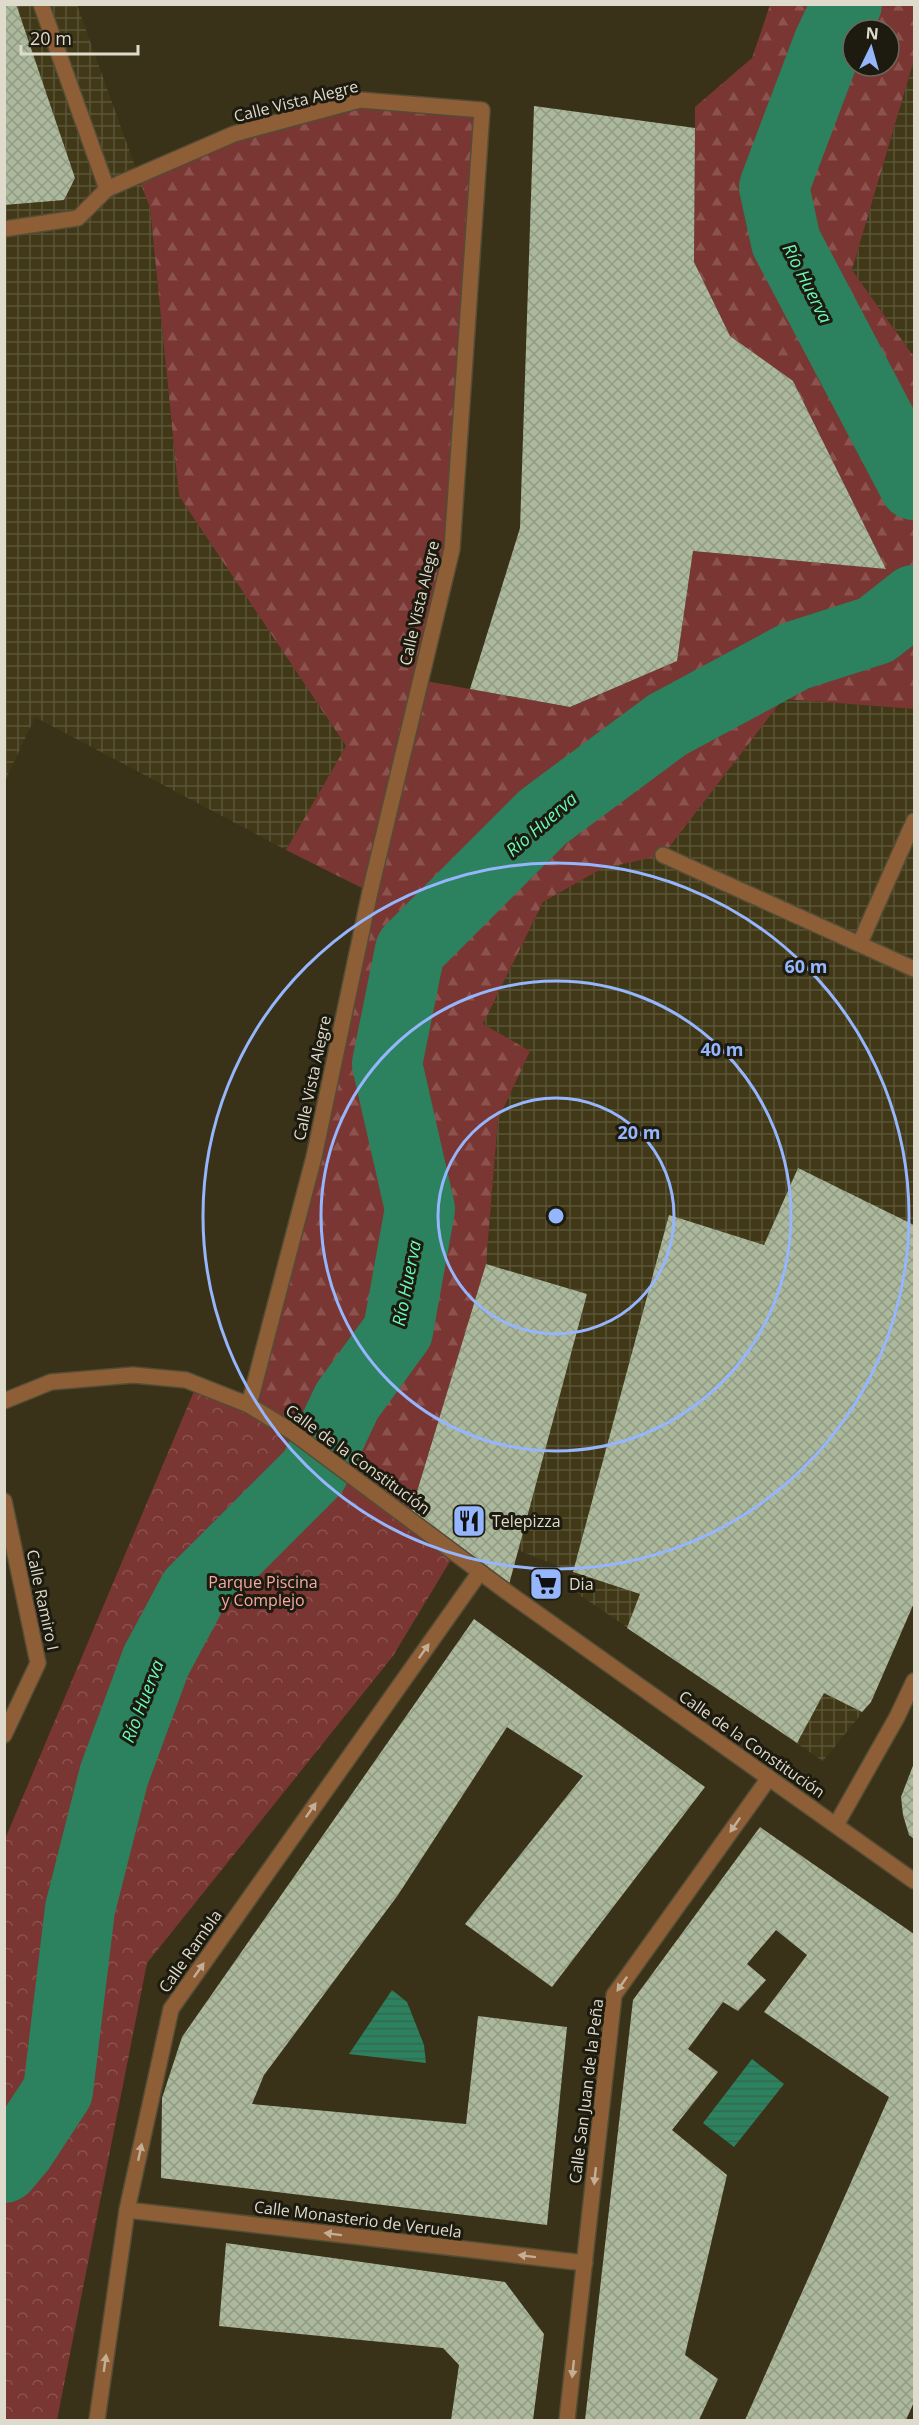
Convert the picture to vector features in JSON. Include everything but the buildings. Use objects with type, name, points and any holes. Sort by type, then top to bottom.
[{"type":"street","points":[[41,4],[106,189]]},
{"type":"street","name":"Calle Vista Alegre","points":[[4,229],[78,218],[106,189],[234,134],[360,100],[482,110],[452,549],[370,892],[314,1157],[249,1405]]},
{"type":"street","points":[[860,943],[915,821]]},
{"type":"street","points":[[663,855],[915,969]]},
{"type":"street","name":"Calle de la Constitución","points":[[4,1401],[51,1382],[133,1375],[186,1380],[249,1405],[291,1431],[480,1572],[915,1881]]},
{"type":"street","name":"Calle Ramiro I","points":[[4,1501],[38,1663],[4,1735]]},
{"type":"street","name":"Calle Rambla","points":[[97,2421],[128,2210],[171,2009],[480,1572]]},
{"type":"street","points":[[836,1825],[915,1681]]},
{"type":"street","name":"Calle San Juan de la Peña","points":[[567,2421],[614,1995],[769,1778]]},
{"type":"street","name":"Calle Monasterio de Veruela","points":[[128,2210],[585,2263]]},
{"type":"shaded area","points":[[5,5],[77,5],[150,208],[179,496],[346,746],[286,850],[35,717],[5,781]]},
{"type":"shaded area","points":[[914,60],[914,357],[852,270]]},
{"type":"shaded area","points":[[783,699],[914,709],[914,1603],[871,1702],[823,1761],[568,1587],[573,1572],[518,1550],[587,1294],[486,1264],[498,1120],[530,1051],[483,1024],[543,902],[601,869],[663,854]]},
{"type":"shaded area","points":[[392,1990],[407,2002],[424,2045],[426,2063],[349,2054]]},
{"type":"shaded area","points":[[752,2059],[784,2084],[734,2147],[703,2123]]},
{"type":"green space","points":[[770,5],[914,5],[914,60],[852,270],[914,357],[914,709],[783,699],[663,855],[601,869],[543,902],[483,1024],[530,1051],[498,1120],[486,1264],[409,1518],[249,1405],[370,892],[286,850],[346,746],[179,496],[150,208],[138,176],[234,134],[360,100],[482,110],[452,548],[420,680],[570,707],[677,661],[693,551],[886,569],[793,381],[730,336],[694,262],[695,107],[752,58]]},
{"type":"green space","name":"Parque Piscina y Complejo","points":[[197,1384],[249,1405],[455,1553],[393,1656],[147,1963],[57,2420],[5,2420],[5,1839]]},
{"type":"waterway","name":"Río Huerva","points":[[847,4],[828,44],[774,187],[786,242],[914,485]]},
{"type":"waterway","name":"Río Huerva","points":[[4,2168],[20,2149],[58,2091],[80,1909],[114,1775],[156,1661],[193,1592],[314,1471],[347,1401],[398,1331],[420,1209],[387,1064],[410,950],[543,817],[667,725],[795,656],[876,630],[914,600]]},
{"type":"place","name":"Telepizza","points":[[469,1521]]},
{"type":"place","name":"Dia","points":[[546,1584]]}]
